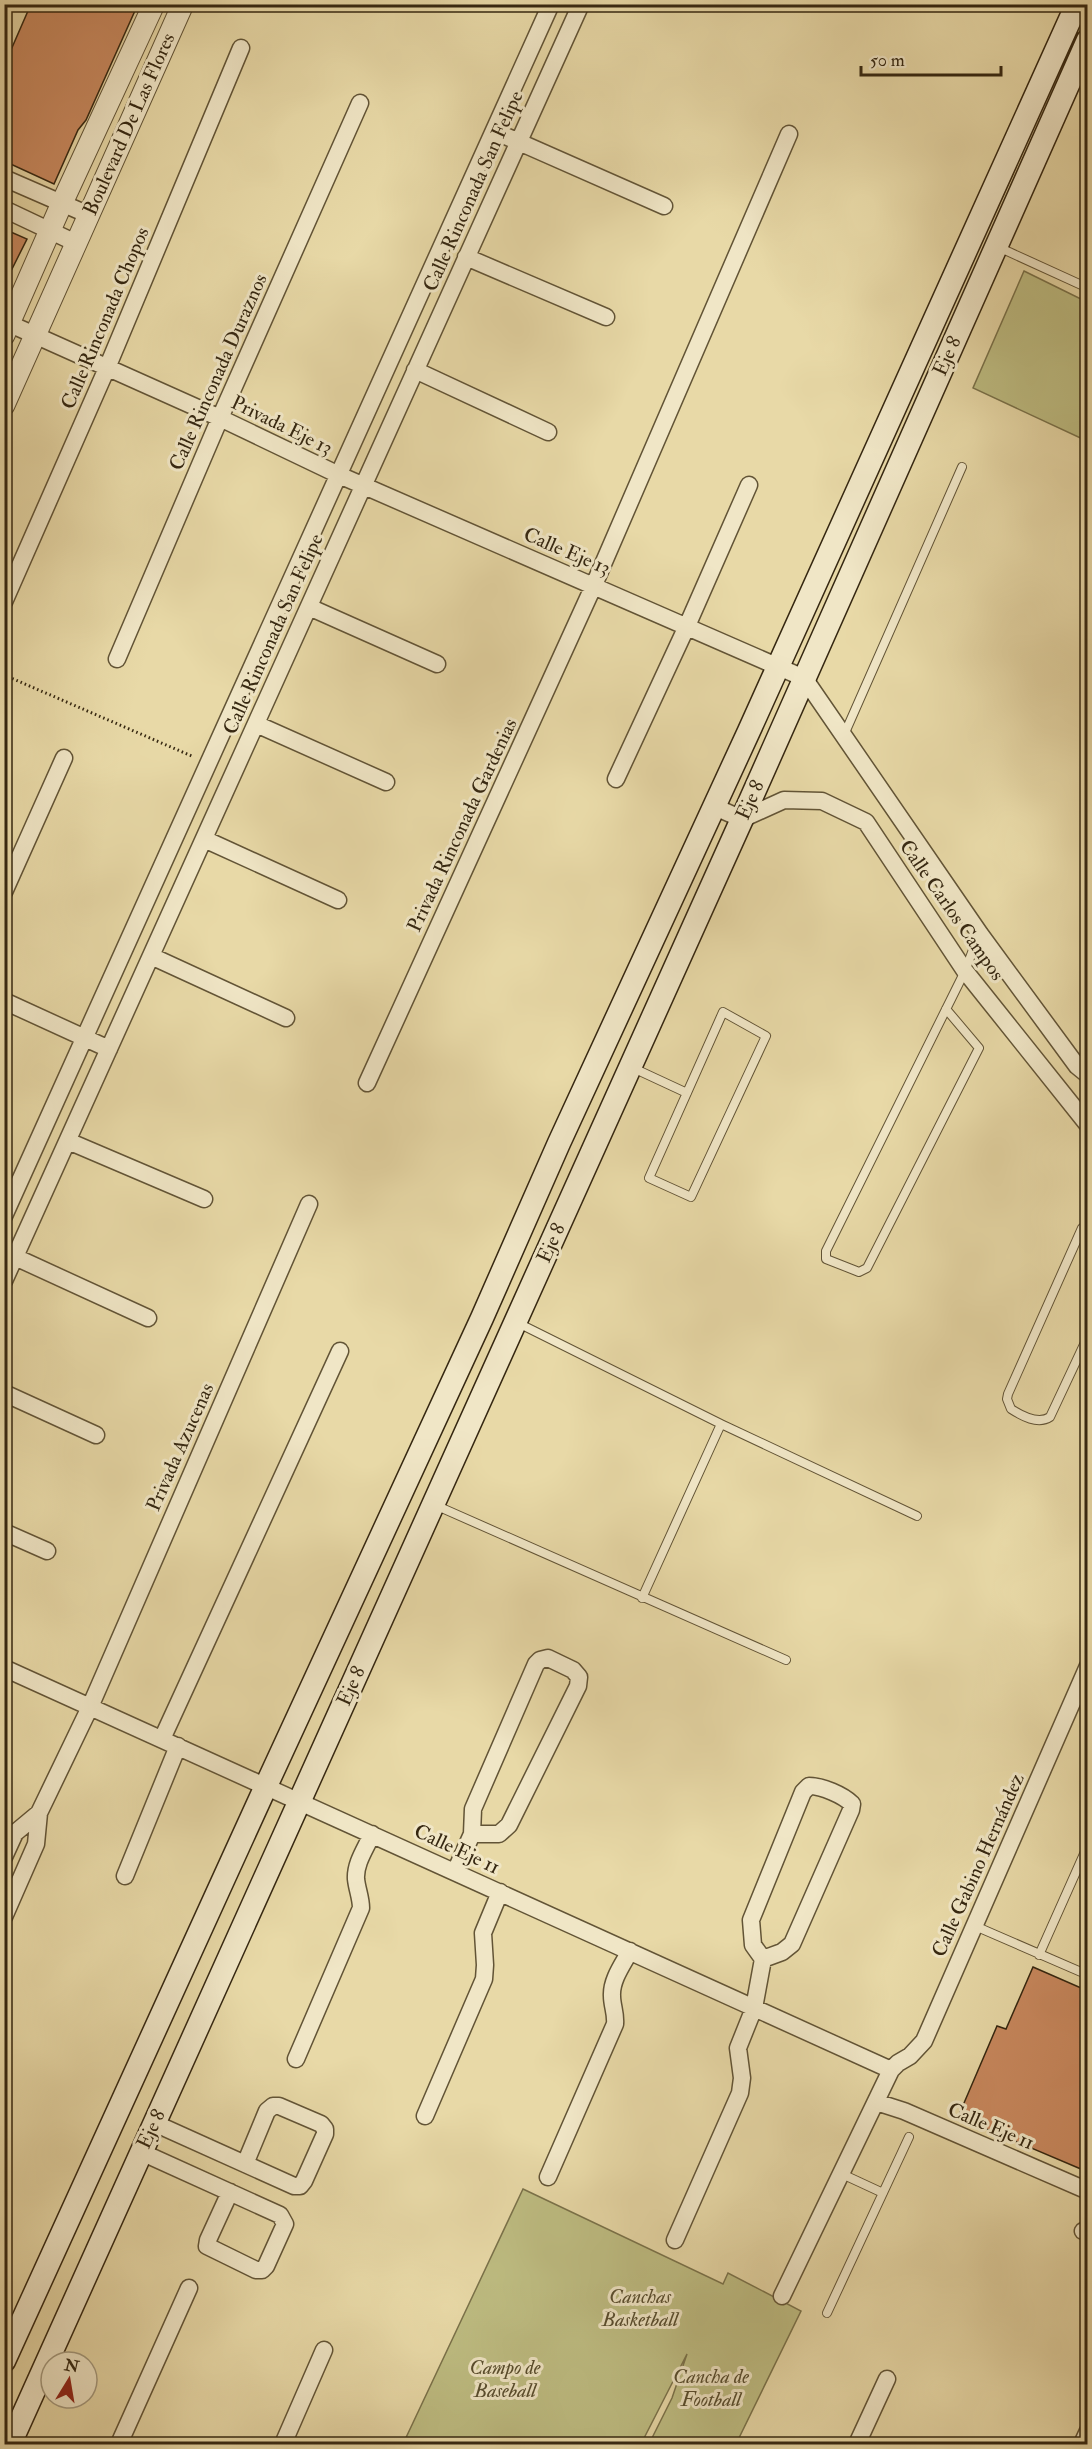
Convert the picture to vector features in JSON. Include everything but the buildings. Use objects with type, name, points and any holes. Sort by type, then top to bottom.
[{"type":"main road","name":"Eje 8","points":[[4,2361],[715,807],[1077,4]]},
{"type":"main road","name":"Eje 8","points":[[10,2445],[742,819],[1086,46]]},
{"type":"street","name":"Boulevard De Las Flores","points":[[50,230],[154,4]]},
{"type":"street","name":"Boulevard De Las Flores","points":[[76,243],[183,4]]},
{"type":"street","name":"Calle Rinconada San Felipe","points":[[4,1216],[551,4]]},
{"type":"street","name":"Calle Rinconada San Felipe","points":[[4,1281],[580,4]]},
{"type":"street","name":"Calle Rinconada Chopos","points":[[4,602],[107,368],[241,48]]},
{"type":"street","name":"Calle Rinconada Duraznos","points":[[117,658],[220,418],[360,103]]},
{"type":"street","points":[[494,131],[664,206]]},
{"type":"street","name":"Privada Rinconada Gardenias","points":[[367,1083],[594,585],[789,134]]},
{"type":"street","points":[[4,178],[89,215]]},
{"type":"street","points":[[4,209],[76,243],[4,405]]},
{"type":"street","points":[[7,330],[50,230]]},
{"type":"street","points":[[466,257],[606,317]]},
{"type":"street","name":"Privada Eje 13","points":[[7,330],[35,335],[220,418],[339,475]]},
{"type":"street","points":[[416,370],[548,432]]},
{"type":"street","name":"Calle Eje 13","points":[[339,475],[804,678]]},
{"type":"street","points":[[616,779],[749,485]]},
{"type":"street","points":[[309,607],[437,664]]},
{"type":"street","name":"Calle Carlos Campos","points":[[804,678],[980,934],[1077,1066],[1088,1075]]},
{"type":"street","points":[[256,724],[386,782]]},
{"type":"street","points":[[4,892],[64,758]]},
{"type":"street","name":"Calle Carlos Campos","points":[[742,819],[784,800],[822,801],[866,822],[965,970],[1088,1125]]},
{"type":"street","points":[[715,807],[742,819]]},
{"type":"street","points":[[204,839],[338,900]]},
{"type":"street","points":[[151,956],[286,1017]]},
{"type":"street","points":[[4,1001],[109,1049]]},
{"type":"street","points":[[68,1141],[204,1199]]},
{"type":"street","name":"Privada Azucenas","points":[[39,1813],[90,1707],[309,1204]]},
{"type":"street","points":[[15,1257],[148,1318]]},
{"type":"street","points":[[162,1739],[340,1351]]},
{"type":"street","points":[[4,1393],[96,1435]]},
{"type":"street","points":[[4,1532],[46,1551]]},
{"type":"street","points":[[455,1872],[472,1834],[473,1809],[536,1664],[548,1658],[573,1670],[579,1677],[578,1686],[509,1825],[499,1834],[472,1834]]},
{"type":"street","name":"Calle Gabino Hernández","points":[[891,2070],[910,2056],[924,2041],[1088,1666]]},
{"type":"street","name":"Calle Eje 11","points":[[4,1668],[891,2070]]},
{"type":"street","points":[[125,1876],[178,1746]]},
{"type":"street","points":[[675,2240],[740,2093],[742,2078],[738,2048],[754,2008],[764,1959],[753,1945],[751,1920],[803,1792],[809,1786],[815,1786],[846,1798],[852,1803],[851,1810],[792,1944],[782,1952],[764,1959]]},
{"type":"street","points":[[4,1857],[15,1833],[39,1813]]},
{"type":"street","points":[[4,1917],[36,1844],[39,1813]]},
{"type":"street","points":[[296,2059],[361,1908],[361,1896],[356,1881],[357,1867],[372,1834]]},
{"type":"street","points":[[425,2116],[484,1979],[486,1965],[483,1933],[500,1892]]},
{"type":"street","points":[[548,2177],[615,2024],[616,2012],[612,1985],[630,1951]]},
{"type":"street","points":[[782,2296],[891,2070]]},
{"type":"street","name":"Calle Eje 11","points":[[876,2102],[904,2111],[1088,2191]]},
{"type":"street","points":[[154,2123],[245,2164],[294,2186],[300,2186],[321,2143],[325,2129],[321,2124],[279,2106],[273,2106],[267,2111],[245,2164]]},
{"type":"street","points":[[141,2152],[230,2192],[280,2215],[285,2224],[262,2270],[256,2270],[211,2250],[207,2246],[230,2192]]},
{"type":"street","points":[[119,2445],[189,2288]]},
{"type":"street","points":[[283,2445],[324,2350]]},
{"type":"street","points":[[857,2445],[887,2379]]},
{"type":"street","points":[[1082,2445],[1088,2431]]},
{"type":"lane","points":[[996,246],[1088,288]]},
{"type":"lane","points":[[844,736],[962,467]]},
{"type":"lane","points":[[946,1009],[979,1048],[867,1268],[859,1272],[826,1259],[826,1251],[965,970],[980,934]]},
{"type":"lane","points":[[723,1012],[766,1036],[691,1197],[649,1178],[687,1093],[723,1012]]},
{"type":"lane","points":[[630,1067],[687,1093]]},
{"type":"lane","points":[[1088,1223],[1082,1228],[1008,1394],[1007,1399],[1011,1409],[1035,1420],[1050,1418],[1088,1336]]},
{"type":"lane","points":[[515,1322],[721,1424],[917,1516]]},
{"type":"lane","points":[[642,1598],[721,1424]]},
{"type":"lane","points":[[433,1504],[786,1660]]},
{"type":"lane","points":[[1039,1955],[1088,1845]]},
{"type":"lane","points":[[975,1926],[1088,1976]]},
{"type":"lane","points":[[828,2313],[909,2137]]},
{"type":"lane","points":[[842,2174],[883,2193]]},
{"type":"path","points":[[4,675],[209,763]]},
{"type":"green space","points":[[1024,271],[1087,302],[1087,441],[973,388]]},
{"type":"green space","points":[[523,2189],[723,2284],[728,2273],[801,2311],[736,2444],[649,2444],[672,2398],[687,2354],[641,2444],[403,2444]]},
{"type":"park label","name":"Canchas Basketball","points":[[640,2308]]},
{"type":"park label","name":"Campo de Baseball","points":[[505,2378]]},
{"type":"park label","name":"Cancha de Football","points":[[711,2388]]}]
